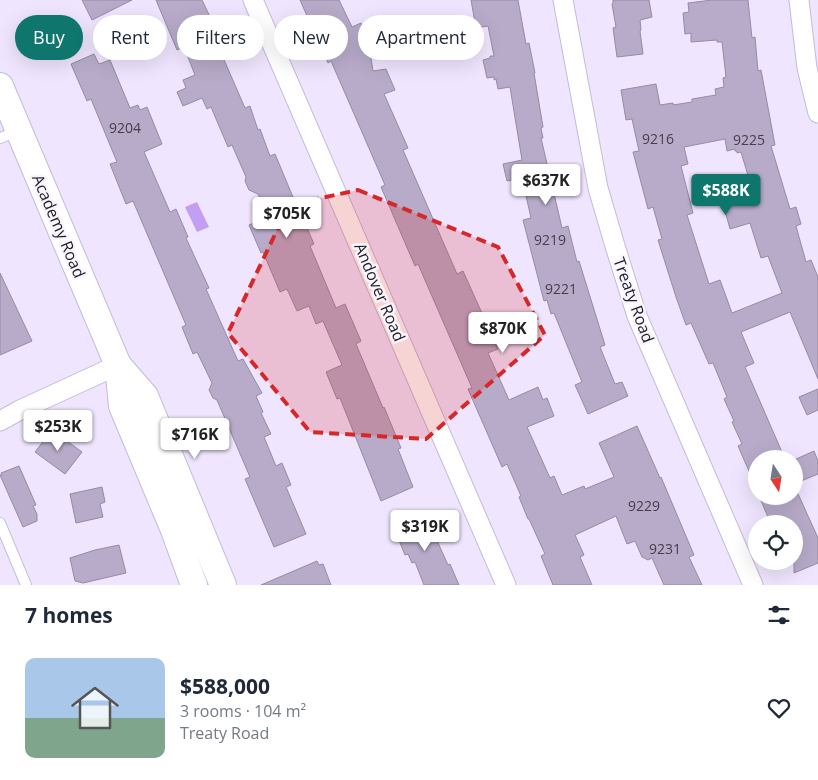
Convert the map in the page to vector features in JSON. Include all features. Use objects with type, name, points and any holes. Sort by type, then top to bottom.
[{"type":"main road","name":"Academy Road","points":[[0,86],[9,134],[118,365],[145,396],[223,585]]},
{"type":"main road","name":"Academy Road","points":[[118,365],[122,406],[174,530],[194,585]]},
{"type":"street","name":"Andover Road","points":[[253,0],[506,585]]},
{"type":"street","name":"Treaty Road","points":[[563,0],[598,188],[637,316],[753,585]]},
{"type":"street","points":[[799,0],[807,68],[818,113]]},
{"type":"street","points":[[0,421],[118,365]]},
{"type":"lane","points":[[0,523],[26,585]]},
{"type":"highlighted area","points":[[358,190],[498,247],[545,335],[426,439],[310,432],[228,333],[289,205]]},
{"type":"shaded area","points":[[197,202],[209,227],[197,232],[185,207]]},
{"type":"building","points":[[82,0],[132,0],[102,15],[93,15],[92,20]]},
{"type":"building","points":[[156,0],[202,0],[209,15],[177,15],[177,50],[167,26],[167,15],[162,15]]},
{"type":"building","points":[[300,0],[339,0],[346,15],[307,15]]},
{"type":"building","points":[[471,0],[518,0],[526,44],[529,43],[535,73],[543,127],[541,128],[543,138],[541,138],[562,228],[568,226],[577,262],[579,261],[605,345],[600,347],[615,384],[622,382],[628,396],[588,414],[575,385],[582,382],[554,313],[551,314],[547,300],[544,301],[523,220],[531,218],[522,178],[507,181],[503,164],[522,160],[510,87],[498,89],[494,77],[487,78],[483,60],[494,56],[488,26],[484,27],[484,15],[474,15]]},
{"type":"building","points":[[613,0],[649,0],[652,17],[640,20],[643,54],[617,57],[613,28],[616,27]]},
{"type":"building","points":[[712,0],[748,0],[752,38],[755,37],[758,71],[761,70],[775,145],[771,146],[790,209],[796,207],[801,224],[796,226],[806,262],[811,260],[818,277],[818,379],[790,312],[741,332],[754,363],[745,367],[781,450],[748,450],[748,469],[738,446],[742,444],[724,399],[727,397],[713,363],[709,364],[691,323],[686,325],[676,297],[658,240],[662,239],[653,207],[648,209],[633,152],[639,151],[632,119],[626,120],[621,90],[656,84],[660,105],[673,103],[673,105],[692,102],[692,99],[716,95],[715,89],[724,87],[723,78],[726,77],[722,42],[717,42],[717,40],[691,42],[691,33],[685,34],[683,13],[689,12],[688,3]],"holes":[[[725,139],[727,151],[735,149],[737,153],[741,152],[752,189],[748,190],[751,200],[724,207],[730,229],[750,223],[761,258],[768,256],[782,293],[732,313],[720,280],[709,284],[687,215],[693,213],[681,166],[688,164],[684,147]]]},
{"type":"building","points":[[348,19],[352,27],[358,24],[358,60],[371,60],[373,71],[386,69],[395,90],[384,94],[408,148],[403,150],[457,274],[463,271],[498,349],[488,353],[509,400],[538,387],[543,400],[547,398],[554,416],[527,427],[550,478],[554,476],[562,495],[584,486],[585,489],[614,477],[599,443],[637,426],[694,555],[689,557],[702,585],[664,585],[652,558],[648,560],[642,557],[635,541],[627,544],[616,516],[575,535],[584,555],[580,557],[592,585],[553,585],[541,556],[545,554],[528,519],[519,497],[521,496],[507,464],[502,467],[468,389],[472,388],[418,264],[415,266],[381,187],[385,185],[331,61],[328,63],[327,60],[348,60]]},
{"type":"building","points":[[93,54],[93,60],[97,60],[99,64],[110,60],[130,108],[138,105],[140,110],[147,107],[162,144],[144,152],[170,212],[176,209],[188,237],[186,238],[209,288],[206,289],[238,361],[243,359],[262,393],[256,396],[263,412],[261,413],[271,434],[264,437],[276,466],[282,463],[291,485],[286,487],[306,534],[274,547],[245,479],[250,477],[217,400],[213,398],[209,390],[212,383],[197,352],[193,354],[182,327],[186,325],[133,201],[126,204],[110,164],[117,162],[91,99],[87,101],[71,64]]},
{"type":"building","points":[[189,60],[224,60],[245,108],[250,106],[270,156],[275,154],[314,244],[310,246],[336,308],[345,304],[361,341],[356,344],[401,448],[398,449],[413,487],[381,501],[340,398],[337,399],[326,372],[342,365],[323,321],[316,324],[309,306],[297,311],[287,289],[280,292],[249,225],[268,217],[258,194],[249,190],[245,181],[246,177],[232,145],[228,147],[211,107],[207,109],[202,98],[183,106],[177,92],[186,88],[183,80],[195,75]]},
{"type":"building","points":[[0,273],[32,341],[0,355]]},
{"type":"building","points":[[818,389],[818,410],[807,415],[799,397]]},
{"type":"building","points":[[52,430],[82,452],[65,474],[35,452]]},
{"type":"building","points":[[814,451],[818,461],[818,474],[803,480],[803,456]]},
{"type":"building","points":[[19,466],[36,505],[33,506],[37,514],[37,521],[23,527],[0,475]]},
{"type":"building","points":[[102,487],[105,502],[100,504],[103,517],[76,523],[70,494]]},
{"type":"building","points":[[763,505],[803,505],[818,538],[818,563],[803,569],[803,515],[767,515]]},
{"type":"building","points":[[425,514],[459,585],[424,585],[415,562],[412,563],[408,554],[405,555],[394,528]]},
{"type":"building","points":[[119,545],[126,573],[83,583],[75,581],[70,558]]},
{"type":"building","points":[[317,561],[319,565],[323,564],[331,585],[261,585]]}]
